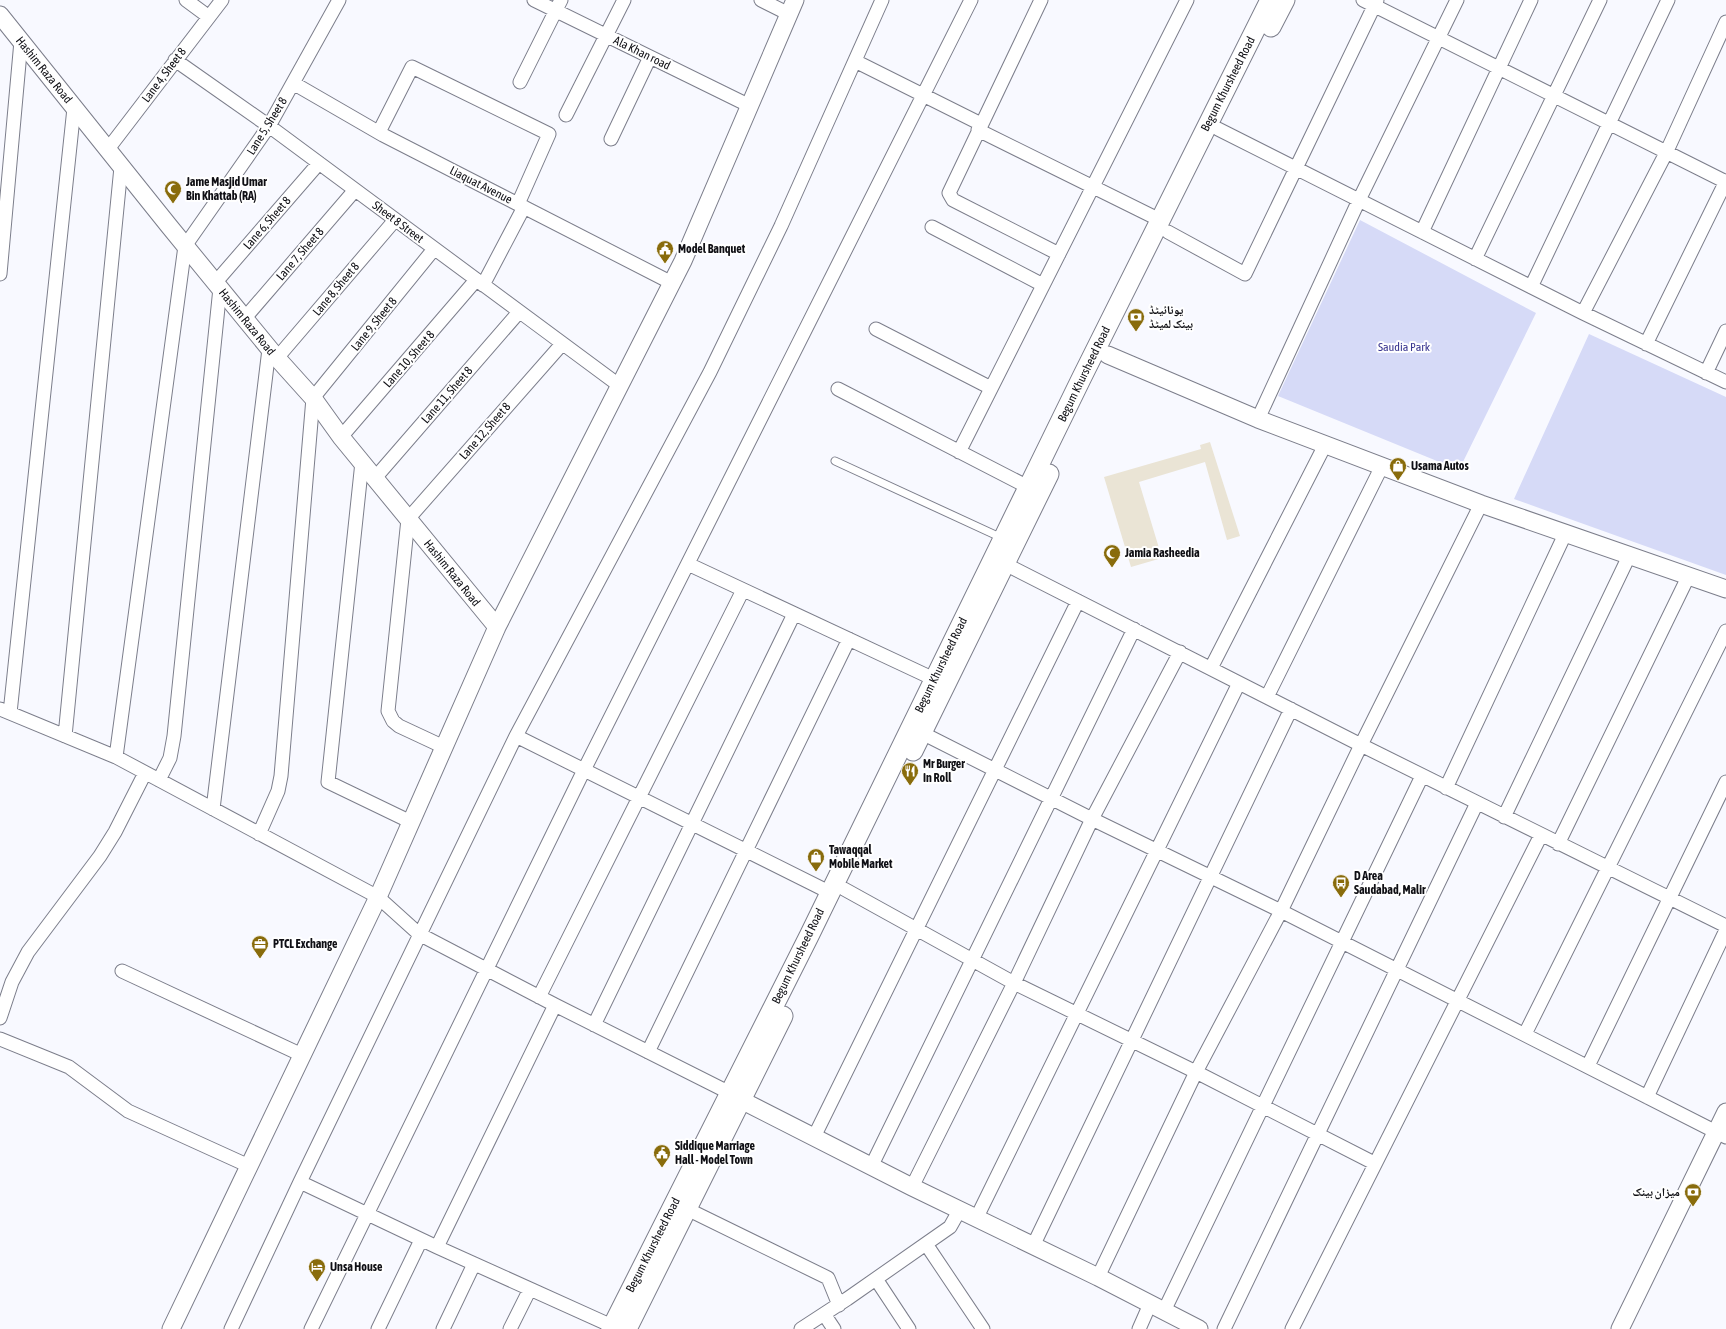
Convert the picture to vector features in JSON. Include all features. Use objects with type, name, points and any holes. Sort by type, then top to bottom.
[{"type":"main road","name":"Begum Khursheed Road","points":[[617,1328],[736,1096],[837,891],[876,810],[934,679],[1108,355],[1164,226],[1270,0]]},
{"type":"main road","name":"Begum Khursheed Road","points":[[876,810],[922,733],[1006,564],[1009,541],[1028,487],[1164,226],[1218,129],[1285,0]]},
{"type":"main road","name":"Begum Khursheed Road","points":[[617,1328],[687,1209],[736,1096]]},
{"type":"street","points":[[186,0],[209,17]]},
{"type":"street","name":"Lane 4, Sheet 8","points":[[108,150],[222,0]]},
{"type":"street","name":"Lane 5, Sheet 8","points":[[185,246],[269,126],[339,0]]},
{"type":"street","name":"Ala Khan road","points":[[534,0],[558,5],[606,36],[750,106]]},
{"type":"street","points":[[566,115],[624,0]]},
{"type":"street","points":[[171,1329],[378,897],[497,627],[683,261],[792,7],[761,0]]},
{"type":"street","points":[[231,1329],[419,934],[516,736],[710,372],[781,226],[882,0]]},
{"type":"street","points":[[311,1329],[584,770],[971,0]]},
{"type":"street","points":[[1041,0],[950,189],[950,196],[953,200],[1059,254]]},
{"type":"street","points":[[959,452],[1187,0]]},
{"type":"street","points":[[1258,419],[1359,200],[1457,0]]},
{"type":"street","points":[[1422,232],[1531,0]]},
{"type":"street","points":[[1475,258],[1600,0]]},
{"type":"street","points":[[1531,287],[1668,0]]},
{"type":"street","points":[[855,61],[923,95],[979,127],[1093,186],[1245,274],[1296,168],[1371,2],[1438,38],[1726,182],[1646,344]]},
{"type":"street","points":[[520,82],[558,5]]},
{"type":"street","name":"Hashim Raza Road","points":[[0,15],[244,319],[313,398],[362,462],[497,627]]},
{"type":"street","points":[[1583,313],[1666,153],[1726,22]]},
{"type":"street","points":[[0,274],[21,41]]},
{"type":"street","points":[[611,139],[650,57]]},
{"type":"street","name":"Sheet 8 Street","points":[[175,60],[269,126],[620,386]]},
{"type":"street","name":"Lane 10, Sheet 8","points":[[342,437],[479,282],[521,205],[549,134],[412,67],[379,132]]},
{"type":"street","name":"Liaquat Avenue","points":[[293,83],[379,132],[672,283]]},
{"type":"street","points":[[74,108],[5,711],[116,758],[159,780],[378,897],[419,934],[539,997],[736,1096],[871,1167],[959,1211],[1098,1277],[1199,1329]]},
{"type":"street","points":[[1218,129],[1583,313],[1726,382]]},
{"type":"street","name":"Lane 6, Sheet 8","points":[[217,285],[319,163]]},
{"type":"street","points":[[65,736],[121,167]]},
{"type":"street","name":"Lane 7, Sheet 8","points":[[244,319],[355,190]]},
{"type":"street","name":"Lane 8, Sheet 8","points":[[273,354],[395,220]]},
{"type":"street","points":[[932,227],[1043,285]]},
{"type":"street","points":[[116,758],[185,246]]},
{"type":"street","name":"Lane 9, Sheet 8","points":[[313,398],[434,249]]},
{"type":"street","points":[[159,780],[170,758],[174,736],[217,285]]},
{"type":"street","name":"Lane 11, Sheet 8","points":[[375,478],[519,312]]},
{"type":"street","points":[[876,328],[991,388]]},
{"type":"street","points":[[1706,373],[1726,332]]},
{"type":"street","name":"Lane 12, Sheet 8","points":[[408,519],[562,344]]},
{"type":"street","points":[[213,809],[273,354]]},
{"type":"street","points":[[1108,355],[1258,419],[1325,445],[1481,504],[1630,554],[1726,589]]},
{"type":"street","points":[[838,389],[1028,487]]},
{"type":"street","points":[[259,834],[278,791],[282,776],[313,398]]},
{"type":"street","points":[[1211,668],[1325,445]]},
{"type":"street","points":[[362,462],[328,782],[410,822]]},
{"type":"street","points":[[1268,697],[1382,466]]},
{"type":"street","points":[[1098,1277],[1196,1072],[1281,911],[1361,745],[1481,504]]},
{"type":"street","points":[[408,519],[388,711],[392,721],[399,726],[444,747]]},
{"type":"street","points":[[1446,788],[1566,532]]},
{"type":"street","points":[[1504,817],[1630,554]]},
{"type":"street","points":[[688,564],[934,679]]},
{"type":"street","points":[[1006,564],[1422,776],[1726,926]]},
{"type":"street","points":[[1558,844],[1689,575]]},
{"type":"street","points":[[539,997],[743,590]]},
{"type":"street","points":[[814,1137],[1078,600]]},
{"type":"street","points":[[594,1025],[794,614]]},
{"type":"street","points":[[871,1167],[1134,629]]},
{"type":"street","points":[[1525,1034],[1726,631]]},
{"type":"street","points":[[648,1052],[849,639]]},
{"type":"street","points":[[912,1187],[1014,983],[1092,819],[1180,652]]},
{"type":"street","points":[[976,1219],[1239,682]]},
{"type":"street","points":[[1033,1246],[1291,709]]},
{"type":"street","points":[[922,733],[1051,799],[1397,969],[1721,1135]]},
{"type":"street","points":[[516,736],[746,851],[837,891],[916,929],[1014,983],[1196,1072],[1374,1163]]},
{"type":"street","points":[[0,1018],[12,982],[28,952],[100,856],[115,832],[145,773]]},
{"type":"street","points":[[1164,1311],[1422,776]]},
{"type":"street","points":[[1588,1066],[1726,782]]},
{"type":"street","points":[[1224,1329],[1477,803]]},
{"type":"street","points":[[1292,1329],[1374,1163],[1541,835]]},
{"type":"street","points":[[1647,1097],[1726,930]]},
{"type":"street","points":[[122,971],[302,1055]]},
{"type":"street","points":[[437,1247],[555,1005]]},
{"type":"street","points":[[0,1039],[69,1067],[128,1111],[249,1166]]},
{"type":"street","points":[[1620,1329],[1721,1135],[1726,1112]]},
{"type":"street","points":[[300,1182],[421,1240],[617,1328]]},
{"type":"street","points":[[687,1209],[828,1278],[839,1305]]},
{"type":"street","points":[[801,1329],[839,1305],[950,1227],[959,1211]]},
{"type":"street","points":[[378,1329],[421,1240]]},
{"type":"street","points":[[926,1244],[983,1329]]},
{"type":"street","points":[[443,1329],[474,1264]]},
{"type":"street","points":[[876,1279],[910,1329]]},
{"type":"street","points":[[510,1329],[530,1289]]},
{"type":"street","points":[[1139,1329],[1150,1304]]},
{"type":"street","points":[[824,1314],[834,1329]]},
{"type":"lane","points":[[835,461],[1009,541]]},
{"type":"green space","name":"Saudia Park","points":[[1360,220],[1536,313],[1459,470],[1278,396]]},
{"type":"green space","points":[[1589,334],[1726,397],[1726,575],[1514,499]]},
{"type":"building","points":[[1210,442],[1240,536],[1227,540],[1205,462],[1139,482],[1162,558],[1131,567],[1104,477],[1201,449],[1200,445]]},
{"type":"place","name":"Jame Masjid Umar Bin Khattab (RA)","points":[[173,204]]},
{"type":"place","name":"Model Banquet","points":[[665,264]]},
{"type":"place","name":"یونائیٹڈ بینک لمیٹڈ","points":[[1136,332]]},
{"type":"place","name":"Usama Autos","points":[[1398,481]]},
{"type":"place","name":"Jamia Rasheedia","points":[[1112,568]]},
{"type":"place","name":"Mr Burger In Roll","points":[[910,786]]},
{"type":"place","name":"Tawaqqal Mobile Market","points":[[816,872]]},
{"type":"place","name":"D Area Saudabad, Malir","points":[[1341,898]]},
{"type":"place","name":"PTCL Exchange","points":[[260,959]]},
{"type":"place","name":"Siddique Marriage Hall - Model Town","points":[[662,1168]]},
{"type":"place","name":"میزان بینک","points":[[1693,1207]]},
{"type":"place","name":"Unsa House","points":[[317,1282]]}]
